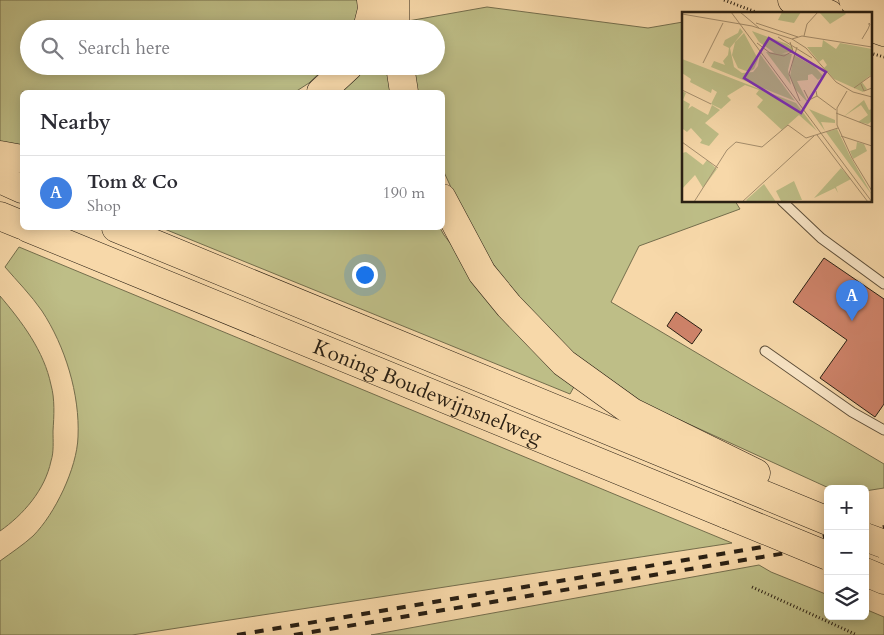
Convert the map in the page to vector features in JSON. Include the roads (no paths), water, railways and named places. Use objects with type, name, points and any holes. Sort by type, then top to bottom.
[{"type":"main road","points":[[369,20],[372,9],[371,0]]},
{"type":"main road","points":[[395,0],[395,20]]},
{"type":"main road","points":[[792,0],[824,12]]},
{"type":"main road","points":[[854,0],[884,9]]},
{"type":"main road","points":[[872,28],[884,32]]},
{"type":"main road","points":[[323,90],[339,75]]},
{"type":"main road","points":[[401,75],[404,90]]},
{"type":"main road","points":[[0,155],[20,160]]},
{"type":"main road","points":[[0,180],[20,188]]},
{"type":"main road","points":[[445,204],[482,273],[509,306],[564,362],[632,412],[768,479],[792,506]]},
{"type":"main road","points":[[0,216],[20,224]]},
{"type":"main road","name":"Koning Boudewijnsnelweg","points":[[33,230],[824,554]]},
{"type":"main road","name":"Koning Boudewijnsnelweg","points":[[121,230],[824,519]]},
{"type":"main road","points":[[869,538],[884,544]]},
{"type":"lane","points":[[783,202],[821,238],[884,284]]},
{"type":"lane","points":[[765,350],[852,412],[884,430]]},
{"type":"railway","points":[[869,529],[884,527]]},
{"type":"railway","points":[[237,635],[824,537]]},
{"type":"railway","points":[[869,539],[884,537]]},
{"type":"railway","points":[[294,635],[824,547]]},
{"type":"place","name":"Tom & Co","points":[[852,321]]}]
